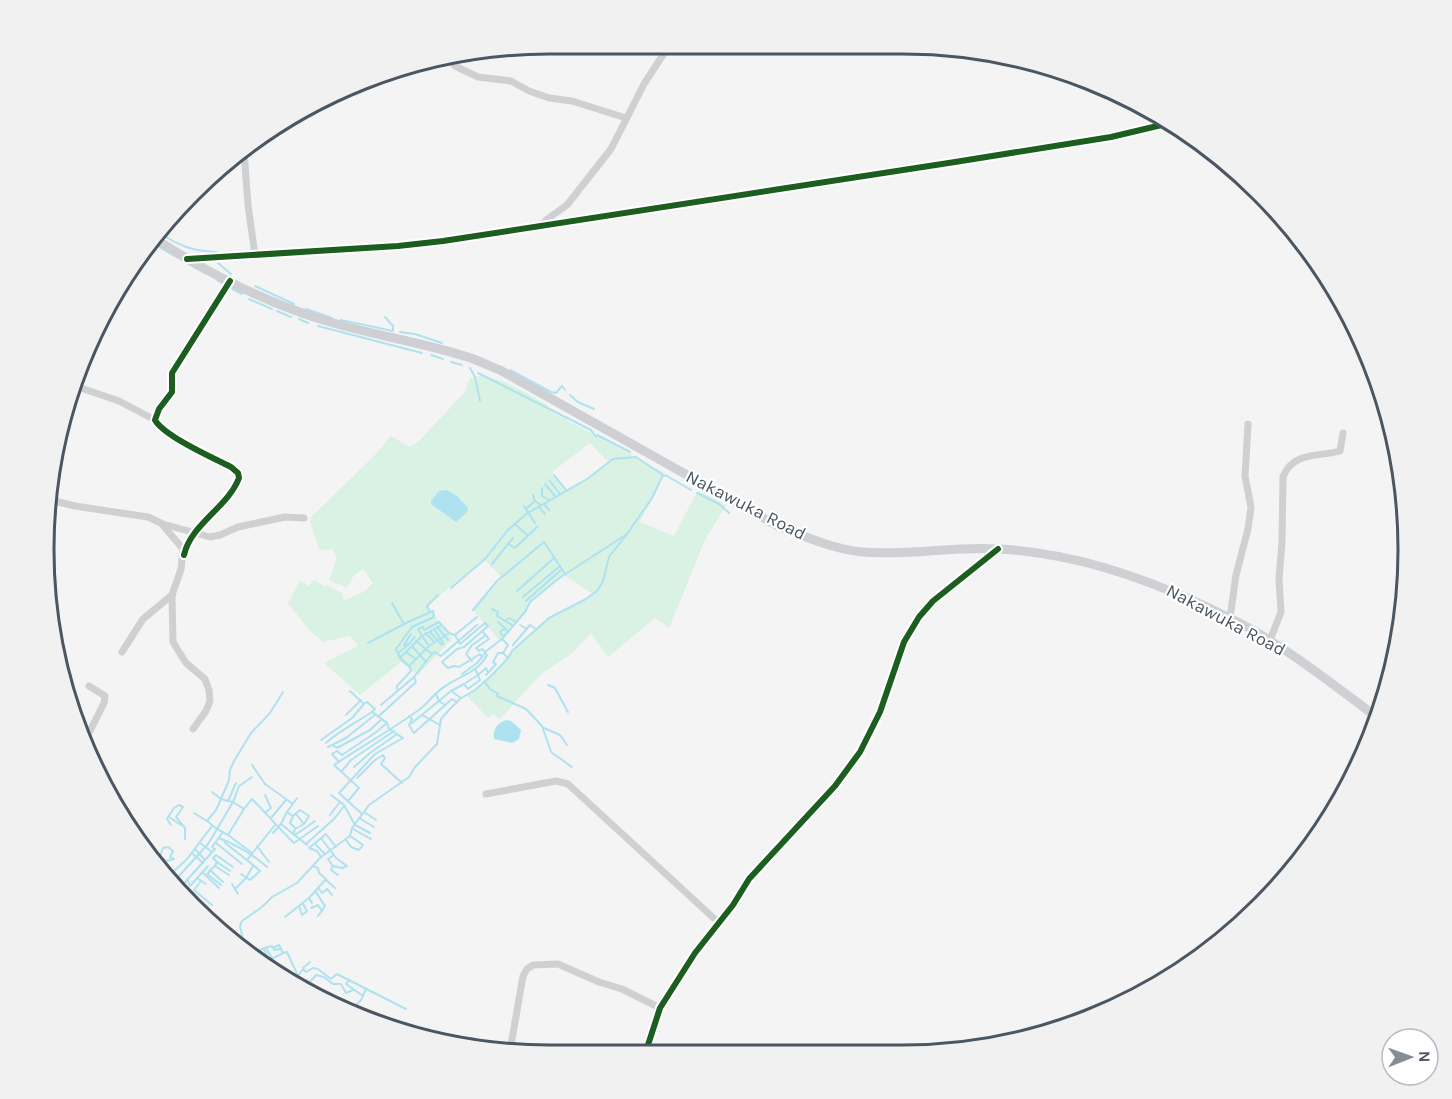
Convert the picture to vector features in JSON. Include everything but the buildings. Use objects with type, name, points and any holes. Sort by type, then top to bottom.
[{"type":"main road","name":"Nakawuka Road","points":[[161,242],[187,259],[267,299],[317,318],[464,355],[500,370],[776,525],[813,540],[863,552],[998,549],[1072,558],[1162,586],[1270,640],[1371,713]]},
{"type":"street","points":[[540,227],[567,205],[605,156],[644,84],[664,54]]},
{"type":"street","points":[[453,64],[478,77],[511,81],[549,98],[572,101],[626,118]]},
{"type":"street","points":[[187,259],[398,246],[540,227],[1111,137],[1159,126]]},
{"type":"street","points":[[245,159],[255,255]]},
{"type":"street","points":[[155,420],[172,392],[172,373],[230,280]]},
{"type":"street","points":[[81,388],[119,401],[155,420],[173,436],[238,473],[237,482],[229,494],[186,545],[178,583],[172,595],[143,619],[122,652]]},
{"type":"street","points":[[1230,618],[1236,574],[1248,529],[1251,507],[1245,476],[1248,424]]},
{"type":"street","points":[[1270,640],[1281,612],[1279,579],[1283,477],[1286,469],[1294,462],[1309,455],[1341,451],[1342,433]]},
{"type":"street","points":[[56,502],[148,517],[210,537],[220,536],[238,527],[285,517],[304,518]]},
{"type":"street","points":[[161,523],[177,540],[184,555]]},
{"type":"street","points":[[647,1045],[660,1008],[695,953],[749,879],[835,786],[860,752],[880,712],[904,642],[919,617],[933,601],[998,549]]},
{"type":"street","points":[[172,595],[173,642],[186,663],[205,680],[209,690],[210,701],[206,711],[193,729]]},
{"type":"street","points":[[89,686],[105,696],[104,703],[89,732]]},
{"type":"street","points":[[486,794],[556,781],[568,784],[719,923]]},
{"type":"street","points":[[511,1043],[523,976],[527,969],[533,966],[558,964],[599,982],[622,989],[660,1008]]},
{"type":"green space","points":[[488,377],[515,387],[548,405],[548,410],[665,473],[640,522],[674,536],[698,490],[726,505],[705,540],[669,628],[655,618],[608,657],[591,633],[572,653],[540,675],[500,719],[490,715],[489,719],[466,695],[492,676],[512,651],[549,618],[593,594],[564,575],[531,602],[500,641],[473,610],[502,578],[484,559],[427,606],[452,639],[418,675],[401,662],[360,695],[324,663],[358,646],[350,636],[323,642],[310,631],[288,603],[300,580],[308,586],[314,580],[326,587],[327,585],[342,593],[344,601],[365,591],[373,583],[363,569],[354,575],[347,588],[329,580],[337,558],[332,549],[319,550],[310,521],[312,516],[374,456],[391,436],[410,447],[420,440],[464,393],[470,378]],"holes":[[[590,443],[608,462],[587,479],[566,490],[552,472]]]},
{"type":"water","points":[[447,490],[457,496],[468,508],[467,512],[456,522],[431,504],[439,491]]},
{"type":"water","points":[[506,720],[511,721],[521,730],[519,739],[512,743],[494,739],[496,727]]},
{"type":"waterway","points":[[166,237],[188,248],[217,252]]},
{"type":"waterway","points":[[158,246],[206,274]]},
{"type":"waterway","points":[[218,263],[231,274]]},
{"type":"waterway","points":[[216,279],[223,284]]},
{"type":"waterway","points":[[255,286],[294,304]]},
{"type":"waterway","points":[[229,287],[242,294]]},
{"type":"waterway","points":[[249,299],[272,309]]},
{"type":"waterway","points":[[306,309],[332,318]]},
{"type":"waterway","points":[[277,311],[291,317]]},
{"type":"waterway","points":[[341,320],[393,331],[393,326],[385,317]]},
{"type":"waterway","points":[[299,319],[308,323]]},
{"type":"waterway","points":[[318,326],[422,353]]},
{"type":"waterway","points":[[400,332],[415,334],[442,343]]},
{"type":"waterway","points":[[431,355],[443,359]]},
{"type":"waterway","points":[[451,362],[462,365]]},
{"type":"waterway","points":[[470,368],[475,377],[480,401]]},
{"type":"waterway","points":[[510,370],[551,392],[556,393],[562,386],[565,390]]},
{"type":"waterway","points":[[478,373],[591,430],[596,437]]},
{"type":"waterway","points":[[570,395],[578,402],[594,409]]},
{"type":"waterway","points":[[597,435],[630,452]]},
{"type":"waterway","points":[[451,588],[485,559],[507,531],[526,514],[587,479],[613,459],[636,457],[663,475]]},
{"type":"waterway","points":[[554,475],[566,490]]},
{"type":"waterway","points":[[348,801],[359,788],[334,765],[409,717],[443,687],[479,665],[487,655],[485,652],[502,639],[525,612],[530,602],[558,579],[627,534],[652,498],[663,475],[691,490]]},
{"type":"waterway","points":[[549,480],[560,494]]},
{"type":"waterway","points":[[545,484],[555,496]]},
{"type":"waterway","points":[[542,488],[542,496],[549,500]]},
{"type":"waterway","points":[[697,493],[719,504],[729,513]]},
{"type":"waterway","points":[[533,495],[535,501],[541,505]]},
{"type":"waterway","points":[[526,509],[535,501]]},
{"type":"waterway","points":[[544,504],[549,510]]},
{"type":"waterway","points":[[524,506],[535,523]]},
{"type":"waterway","points":[[539,507],[545,514]]},
{"type":"waterway","points":[[516,525],[527,535]]},
{"type":"waterway","points":[[508,544],[515,548],[538,526]]},
{"type":"waterway","points":[[243,939],[240,926],[242,921],[272,897],[297,883],[321,857],[350,836],[352,828],[369,805],[409,777],[415,767],[437,744],[441,719],[460,699],[491,676],[512,651],[549,618],[597,591],[603,581],[609,557],[627,534]]},
{"type":"waterway","points":[[492,564],[513,538]]},
{"type":"waterway","points":[[473,610],[497,581],[544,542],[565,574]]},
{"type":"waterway","points":[[517,591],[554,558]]},
{"type":"waterway","points":[[523,597],[560,566]]},
{"type":"waterway","points":[[526,601],[562,569]]},
{"type":"waterway","points":[[430,612],[427,606],[438,595]]},
{"type":"waterway","points":[[392,603],[404,624]]},
{"type":"waterway","points":[[492,609],[498,612],[497,616],[512,625]]},
{"type":"waterway","points":[[368,643],[433,611],[434,617],[412,627],[396,649],[400,658]]},
{"type":"waterway","points":[[477,617],[455,635],[460,644],[485,623],[488,626]]},
{"type":"waterway","points":[[506,620],[509,618],[516,622]]},
{"type":"waterway","points":[[397,689],[397,686],[411,671],[400,658],[422,636],[418,629],[423,627],[424,630],[439,622],[449,633]]},
{"type":"waterway","points":[[498,622],[505,628]]},
{"type":"waterway","points":[[381,705],[414,677],[432,654],[435,652],[441,656],[477,625]]},
{"type":"waterway","points":[[520,625],[527,629]]},
{"type":"waterway","points":[[513,645],[530,625],[536,629]]},
{"type":"waterway","points":[[440,626],[422,636],[429,646],[449,633],[454,635]]},
{"type":"waterway","points":[[485,653],[482,657],[480,654],[459,667],[448,668],[442,662],[488,626]]},
{"type":"waterway","points":[[437,627],[448,640]]},
{"type":"waterway","points":[[503,636],[500,632],[505,628],[508,632]]},
{"type":"waterway","points":[[434,629],[444,644]]},
{"type":"waterway","points":[[430,632],[442,645]]},
{"type":"waterway","points":[[483,632],[489,639],[476,648],[485,652]]},
{"type":"waterway","points":[[426,633],[434,642]]},
{"type":"waterway","points":[[398,653],[409,644],[404,645],[411,634]]},
{"type":"waterway","points":[[472,661],[466,654],[472,645],[485,636]]},
{"type":"waterway","points":[[409,644],[415,637]]},
{"type":"waterway","points":[[502,639],[508,645],[503,653]]},
{"type":"waterway","points":[[416,641],[432,654]]},
{"type":"waterway","points":[[412,646],[426,662]]},
{"type":"waterway","points":[[409,666],[429,646]]},
{"type":"waterway","points":[[406,652],[416,659]]},
{"type":"waterway","points":[[486,675],[496,664],[493,662],[498,653],[503,653],[508,658]]},
{"type":"waterway","points":[[462,674],[482,657]]},
{"type":"waterway","points":[[451,691],[464,684],[468,689],[480,680],[478,675],[486,668],[488,673]]},
{"type":"waterway","points":[[464,684],[478,675],[475,669]]},
{"type":"waterway","points":[[379,716],[416,682],[414,677]]},
{"type":"waterway","points":[[485,682],[498,694],[497,696],[526,709],[542,726],[551,752],[572,767]]},
{"type":"waterway","points":[[548,685],[555,688],[568,712]]},
{"type":"waterway","points":[[350,691],[364,704],[367,702],[375,709],[372,712],[387,723],[389,729],[403,738],[375,754],[339,793],[362,814]]},
{"type":"waterway","points":[[412,723],[451,691],[461,698]]},
{"type":"waterway","points":[[228,801],[221,799],[234,761],[251,733],[270,713],[283,692]]},
{"type":"waterway","points":[[436,694],[439,701],[445,705]]},
{"type":"waterway","points":[[409,716],[412,719],[409,725],[414,733],[452,699],[457,702]]},
{"type":"waterway","points":[[346,715],[361,700]]},
{"type":"waterway","points":[[321,740],[352,718],[364,704]]},
{"type":"waterway","points":[[326,743],[372,712]]},
{"type":"waterway","points":[[328,747],[346,738],[376,714]]},
{"type":"waterway","points":[[422,715],[440,725]]},
{"type":"waterway","points":[[332,745],[337,748],[370,730],[382,719]]},
{"type":"waterway","points":[[339,762],[332,754],[337,751],[342,755],[387,723]]},
{"type":"waterway","points":[[544,728],[560,735],[567,745]]},
{"type":"waterway","points":[[342,771],[351,760],[394,731]]},
{"type":"waterway","points":[[354,767],[397,734]]},
{"type":"waterway","points":[[357,778],[383,755],[385,758],[381,764],[402,783]]},
{"type":"waterway","points":[[252,765],[265,784],[293,804]]},
{"type":"waterway","points":[[252,777],[239,786],[233,802],[244,809],[252,799],[294,843],[318,826]]},
{"type":"waterway","points":[[207,821],[217,829],[233,802],[228,801],[236,783]]},
{"type":"waterway","points":[[194,813],[207,821],[221,799],[212,792]]},
{"type":"waterway","points":[[265,795],[271,808],[266,812]]},
{"type":"waterway","points":[[331,795],[344,805],[355,825],[370,833]]},
{"type":"waterway","points":[[287,812],[297,798]]},
{"type":"waterway","points":[[271,818],[286,800]]},
{"type":"waterway","points":[[330,815],[339,803]]},
{"type":"waterway","points":[[171,825],[167,819],[174,808],[179,805],[183,807],[176,817],[185,828],[185,839]]},
{"type":"waterway","points":[[306,844],[335,818],[344,806]]},
{"type":"waterway","points":[[181,880],[179,876],[208,844],[217,829],[228,835],[244,809]]},
{"type":"waterway","points":[[273,833],[287,812],[293,816],[300,810],[309,816],[304,824],[295,829],[293,834]]},
{"type":"waterway","points":[[364,812],[376,820]]},
{"type":"waterway","points":[[296,814],[303,823]]},
{"type":"waterway","points":[[293,816],[290,823],[295,828]]},
{"type":"waterway","points":[[169,817],[181,825]]},
{"type":"waterway","points":[[359,818],[374,827]]},
{"type":"waterway","points":[[295,835],[315,821]]},
{"type":"waterway","points":[[281,824],[307,845]]},
{"type":"waterway","points":[[241,874],[250,880],[260,871],[247,860],[275,825]]},
{"type":"waterway","points":[[173,872],[187,859],[212,826]]},
{"type":"waterway","points":[[353,829],[371,839]]},
{"type":"waterway","points":[[184,883],[215,849],[212,847],[223,832]]},
{"type":"waterway","points":[[321,857],[317,851],[309,848],[326,834],[336,847]]},
{"type":"waterway","points":[[228,835],[252,853]]},
{"type":"waterway","points":[[346,840],[351,847],[359,850],[363,845],[350,836]]},
{"type":"waterway","points":[[219,838],[256,858],[267,867]]},
{"type":"waterway","points":[[321,838],[336,858],[347,866],[342,868],[333,866]]},
{"type":"waterway","points":[[226,841],[225,843],[247,860]]},
{"type":"waterway","points":[[200,843],[212,852]]},
{"type":"waterway","points":[[216,843],[242,864]]},
{"type":"waterway","points":[[315,844],[325,854]]},
{"type":"waterway","points":[[257,846],[269,862]]},
{"type":"waterway","points":[[163,860],[174,859],[170,857],[173,851],[168,847]]},
{"type":"waterway","points":[[160,856],[163,848],[168,847]]},
{"type":"waterway","points":[[195,849],[205,860]]},
{"type":"waterway","points":[[192,853],[203,863]]},
{"type":"waterway","points":[[217,862],[213,858],[216,855],[233,867]]},
{"type":"waterway","points":[[334,855],[328,859],[333,866],[331,870],[338,875]]},
{"type":"waterway","points":[[215,866],[217,862],[230,871]]},
{"type":"waterway","points":[[188,881],[190,886],[208,866]]},
{"type":"waterway","points":[[210,870],[215,866],[229,875]]},
{"type":"waterway","points":[[235,889],[246,878],[253,866]]},
{"type":"waterway","points":[[309,898],[326,879],[319,873],[318,868],[313,866]]},
{"type":"waterway","points":[[208,874],[210,870],[223,882]]},
{"type":"waterway","points":[[202,872],[219,888]]},
{"type":"waterway","points":[[207,874],[221,885]]},
{"type":"waterway","points":[[197,878],[206,884]]},
{"type":"waterway","points":[[326,880],[335,888]]},
{"type":"waterway","points":[[201,881],[194,890],[212,905]]},
{"type":"waterway","points":[[232,884],[238,894]]},
{"type":"waterway","points":[[318,888],[322,893],[327,889],[332,895]]},
{"type":"waterway","points":[[316,892],[325,906],[318,916]]},
{"type":"waterway","points":[[285,917],[309,898],[312,903]]},
{"type":"waterway","points":[[299,906],[302,915],[307,911],[303,904]]},
{"type":"waterway","points":[[311,908],[318,905],[322,911]]},
{"type":"waterway","points":[[259,951],[279,945],[283,953],[287,952],[298,976],[303,969],[306,972],[313,968],[331,979],[337,974],[406,1009]]},
{"type":"waterway","points":[[266,948],[272,958]]},
{"type":"waterway","points":[[264,949],[267,956]]},
{"type":"waterway","points":[[274,950],[281,949]]},
{"type":"waterway","points":[[271,959],[283,953]]},
{"type":"waterway","points":[[303,968],[310,962]]},
{"type":"waterway","points":[[309,983],[316,975],[324,977],[333,984],[341,984],[346,993],[353,990]]},
{"type":"waterway","points":[[349,980],[346,984],[363,996],[366,989]]},
{"type":"waterway","points":[[305,981],[309,983]]},
{"type":"waterway","points":[[356,1005],[363,996]]},
{"type":"cycle path","points":[[187,259],[398,246],[443,241],[1111,137],[1159,126]]},
{"type":"cycle path","points":[[184,555],[194,534],[234,488],[239,478],[238,473],[231,467],[178,440],[155,420],[159,409],[172,392],[172,373],[230,281]]},
{"type":"cycle path","points":[[648,1045],[660,1008],[695,953],[733,905],[749,879],[835,786],[860,752],[880,712],[904,642],[919,617],[933,601],[998,549]]}]
